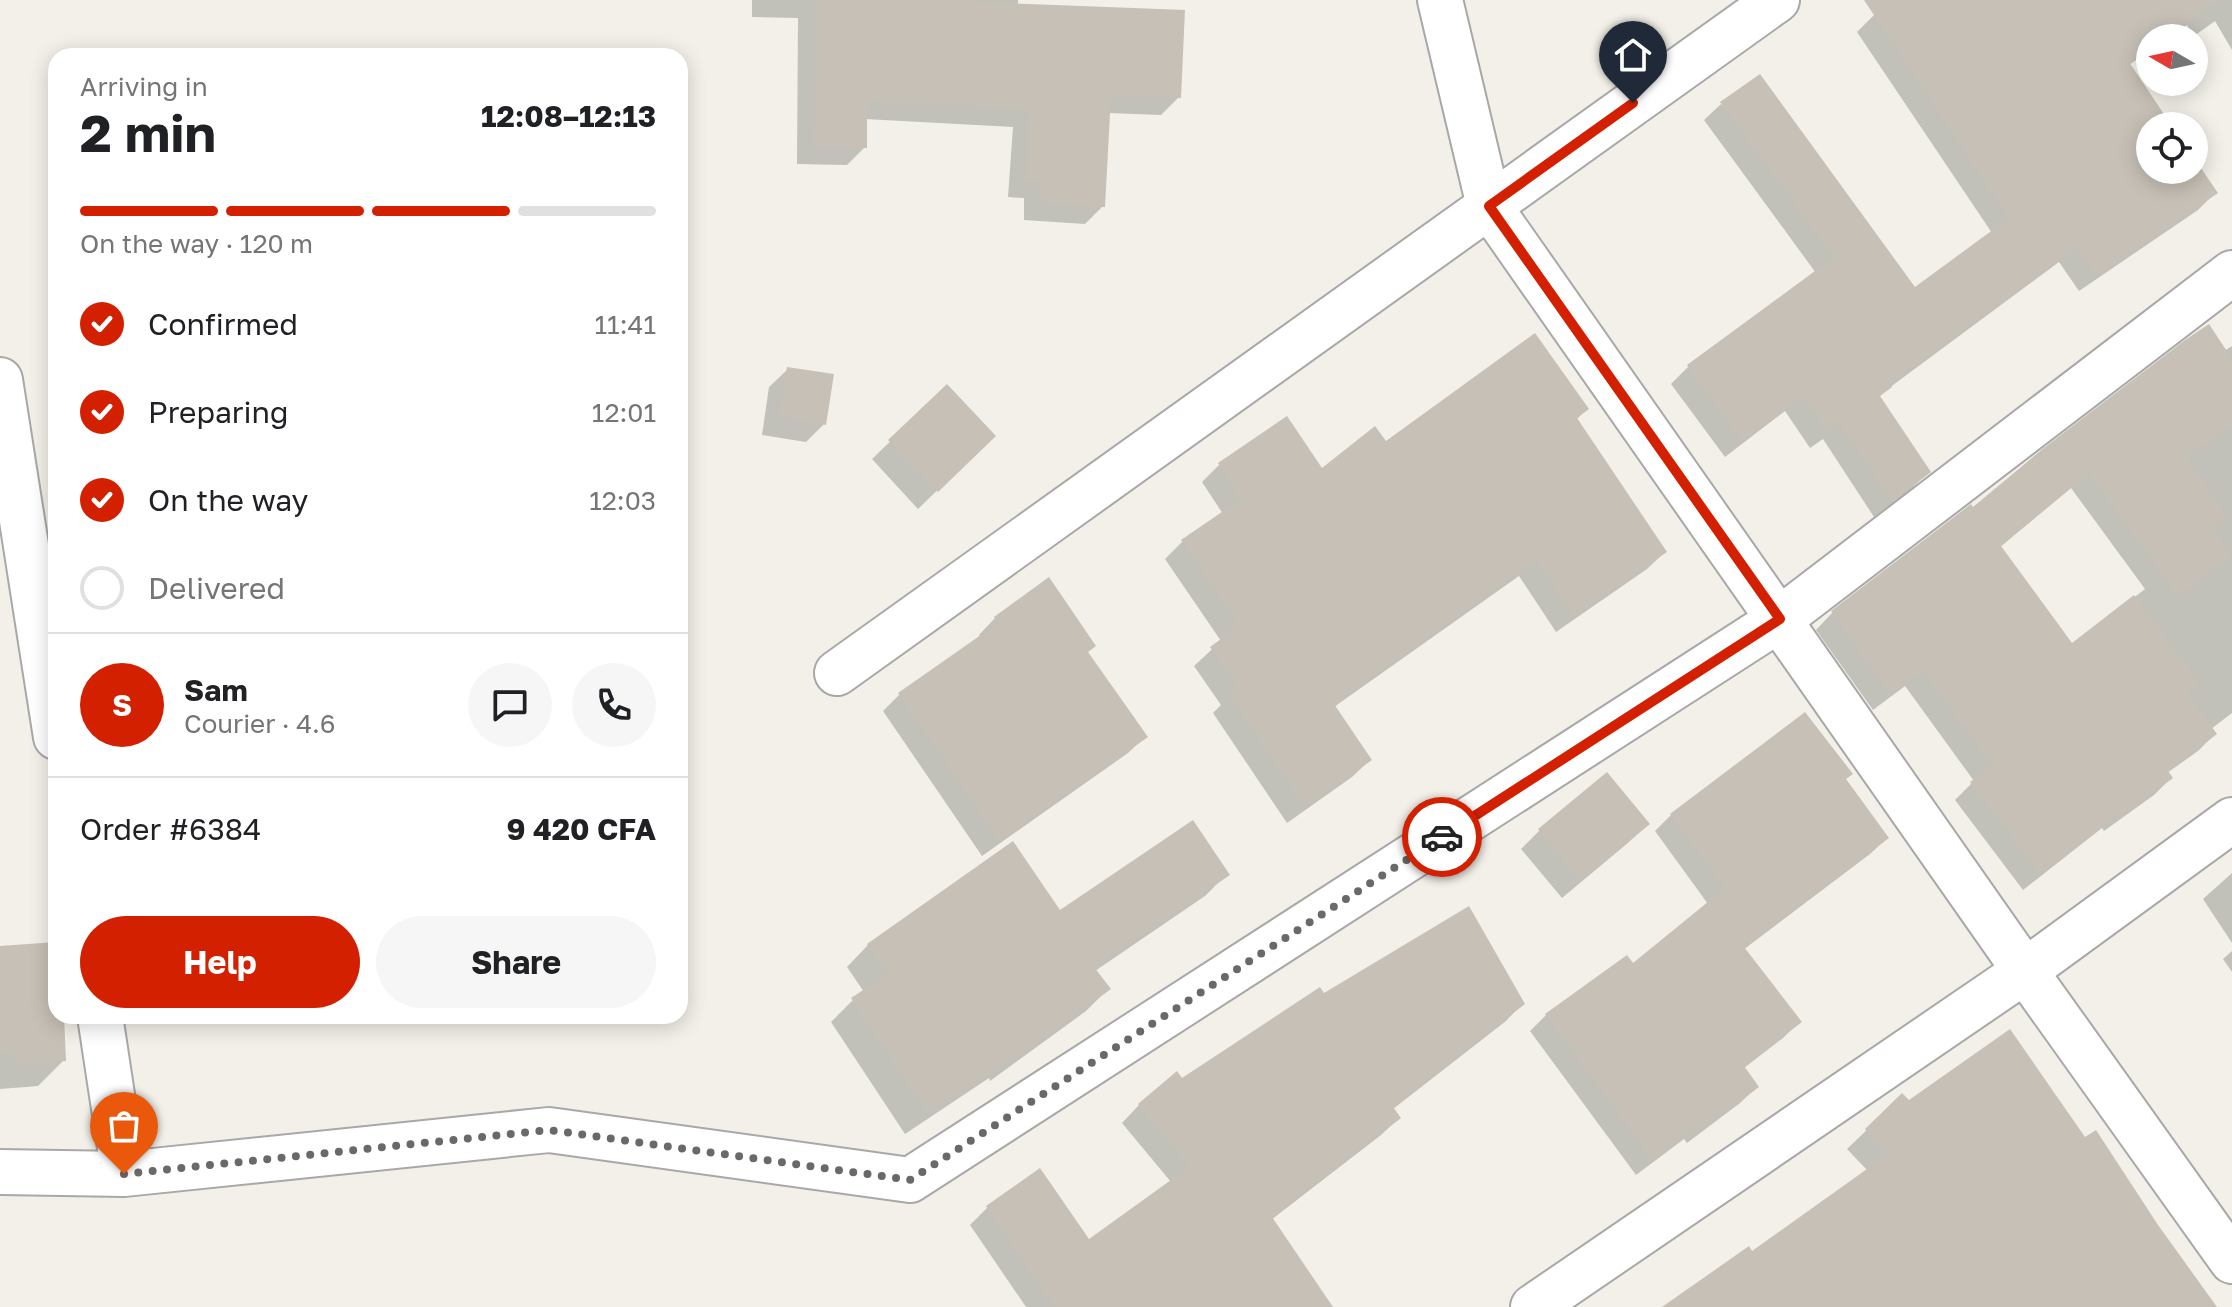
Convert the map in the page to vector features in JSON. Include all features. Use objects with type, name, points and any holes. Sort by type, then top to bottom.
[{"type":"street","points":[[1440,0],[1489,206],[2232,1261]]},
{"type":"street","points":[[837,673],[1777,0]]},
{"type":"street","points":[[0,1172],[124,1174],[549,1130],[910,1180],[1780,619],[2232,273]]},
{"type":"street","points":[[0,380],[48,686]]},
{"type":"street","points":[[1533,1307],[2025,971],[2232,820]]},
{"type":"street","points":[[101,1024],[124,1174]]},
{"type":"building","points":[[815,0],[927,0],[1185,10],[1181,98],[1111,95],[1105,207],[1041,203],[1041,181],[1025,180],[1030,110],[867,101],[867,148],[814,147]]},
{"type":"building","points":[[1864,0],[2219,0],[2184,24],[2136,24],[2136,57],[2129,62],[2136,72],[2136,96],[2152,96],[2163,112],[2136,112],[2136,184],[2208,184],[2208,178],[2218,193],[2096,276],[2077,247],[1890,384],[1892,387],[1880,396],[1931,472],[1892,502],[1840,424],[1828,432],[1803,396],[1742,441],[1687,365],[1834,257],[1720,102],[1760,74],[1915,287],[2009,218]]},
{"type":"building","points":[[2209,324],[2232,359],[2232,426],[2185,457],[2228,517],[2213,528],[2232,556],[2178,596],[2089,473],[2001,546],[2072,643],[2134,595],[2200,683],[2186,693],[2217,734],[2168,771],[2173,778],[2122,816],[2120,813],[2041,874],[1970,782],[1992,765],[1923,671],[1890,694],[1831,611],[1971,504],[1973,507],[2045,447]]},
{"type":"building","points":[[1535,333],[1589,409],[1577,418],[1667,552],[1574,616],[1537,560],[1334,704],[1372,760],[1305,807],[1229,694],[1239,687],[1210,647],[1239,626],[1181,540],[1241,499],[1218,463],[1287,416],[1322,468],[1375,426],[1386,441]]},
{"type":"building","points":[[787,367],[834,374],[826,425],[779,417]]},
{"type":"building","points":[[947,384],[996,436],[938,492],[888,440]]},
{"type":"building","points":[[1049,577],[1096,646],[1088,652],[1148,737],[1000,841],[898,693],[998,623],[994,617]]},
{"type":"building","points":[[1805,712],[1853,774],[1846,779],[1889,838],[1744,947],[1802,1022],[1744,1066],[1759,1087],[1704,1128],[1701,1124],[1653,1160],[1545,1014],[1627,955],[1633,963],[1725,888],[1670,814]]},
{"type":"building","points":[[1607,772],[1650,824],[1581,881],[1538,829]]},
{"type":"building","points":[[1193,820],[1230,875],[1094,967],[1111,989],[1013,1061],[1011,1058],[928,1113],[851,998],[888,974],[867,944],[1013,841],[1060,910]]},
{"type":"building","points":[[1469,906],[1525,1004],[1393,1107],[1401,1118],[1272,1217],[1333,1307],[1055,1307],[986,1206],[1040,1168],[1089,1239],[1189,1167],[1138,1104],[1177,1071],[1182,1078],[1320,987],[1324,993]]},
{"type":"building","points":[[48,943],[48,1024],[64,1024],[66,1061],[15,1065],[14,1052],[0,1053],[0,946]]},
{"type":"building","points":[[2010,1029],[2085,1137],[2096,1130],[2158,1225],[2217,1307],[1662,1307],[1749,1246],[1752,1251],[1888,1154],[1865,1129],[1902,1093],[1909,1100]]},
{"type":"way so far","points":[[124,1174],[549,1130],[910,1180],[1442,837]]},
{"type":"route","points":[[1442,837],[1780,619],[1489,206],[1633,103]]}]
